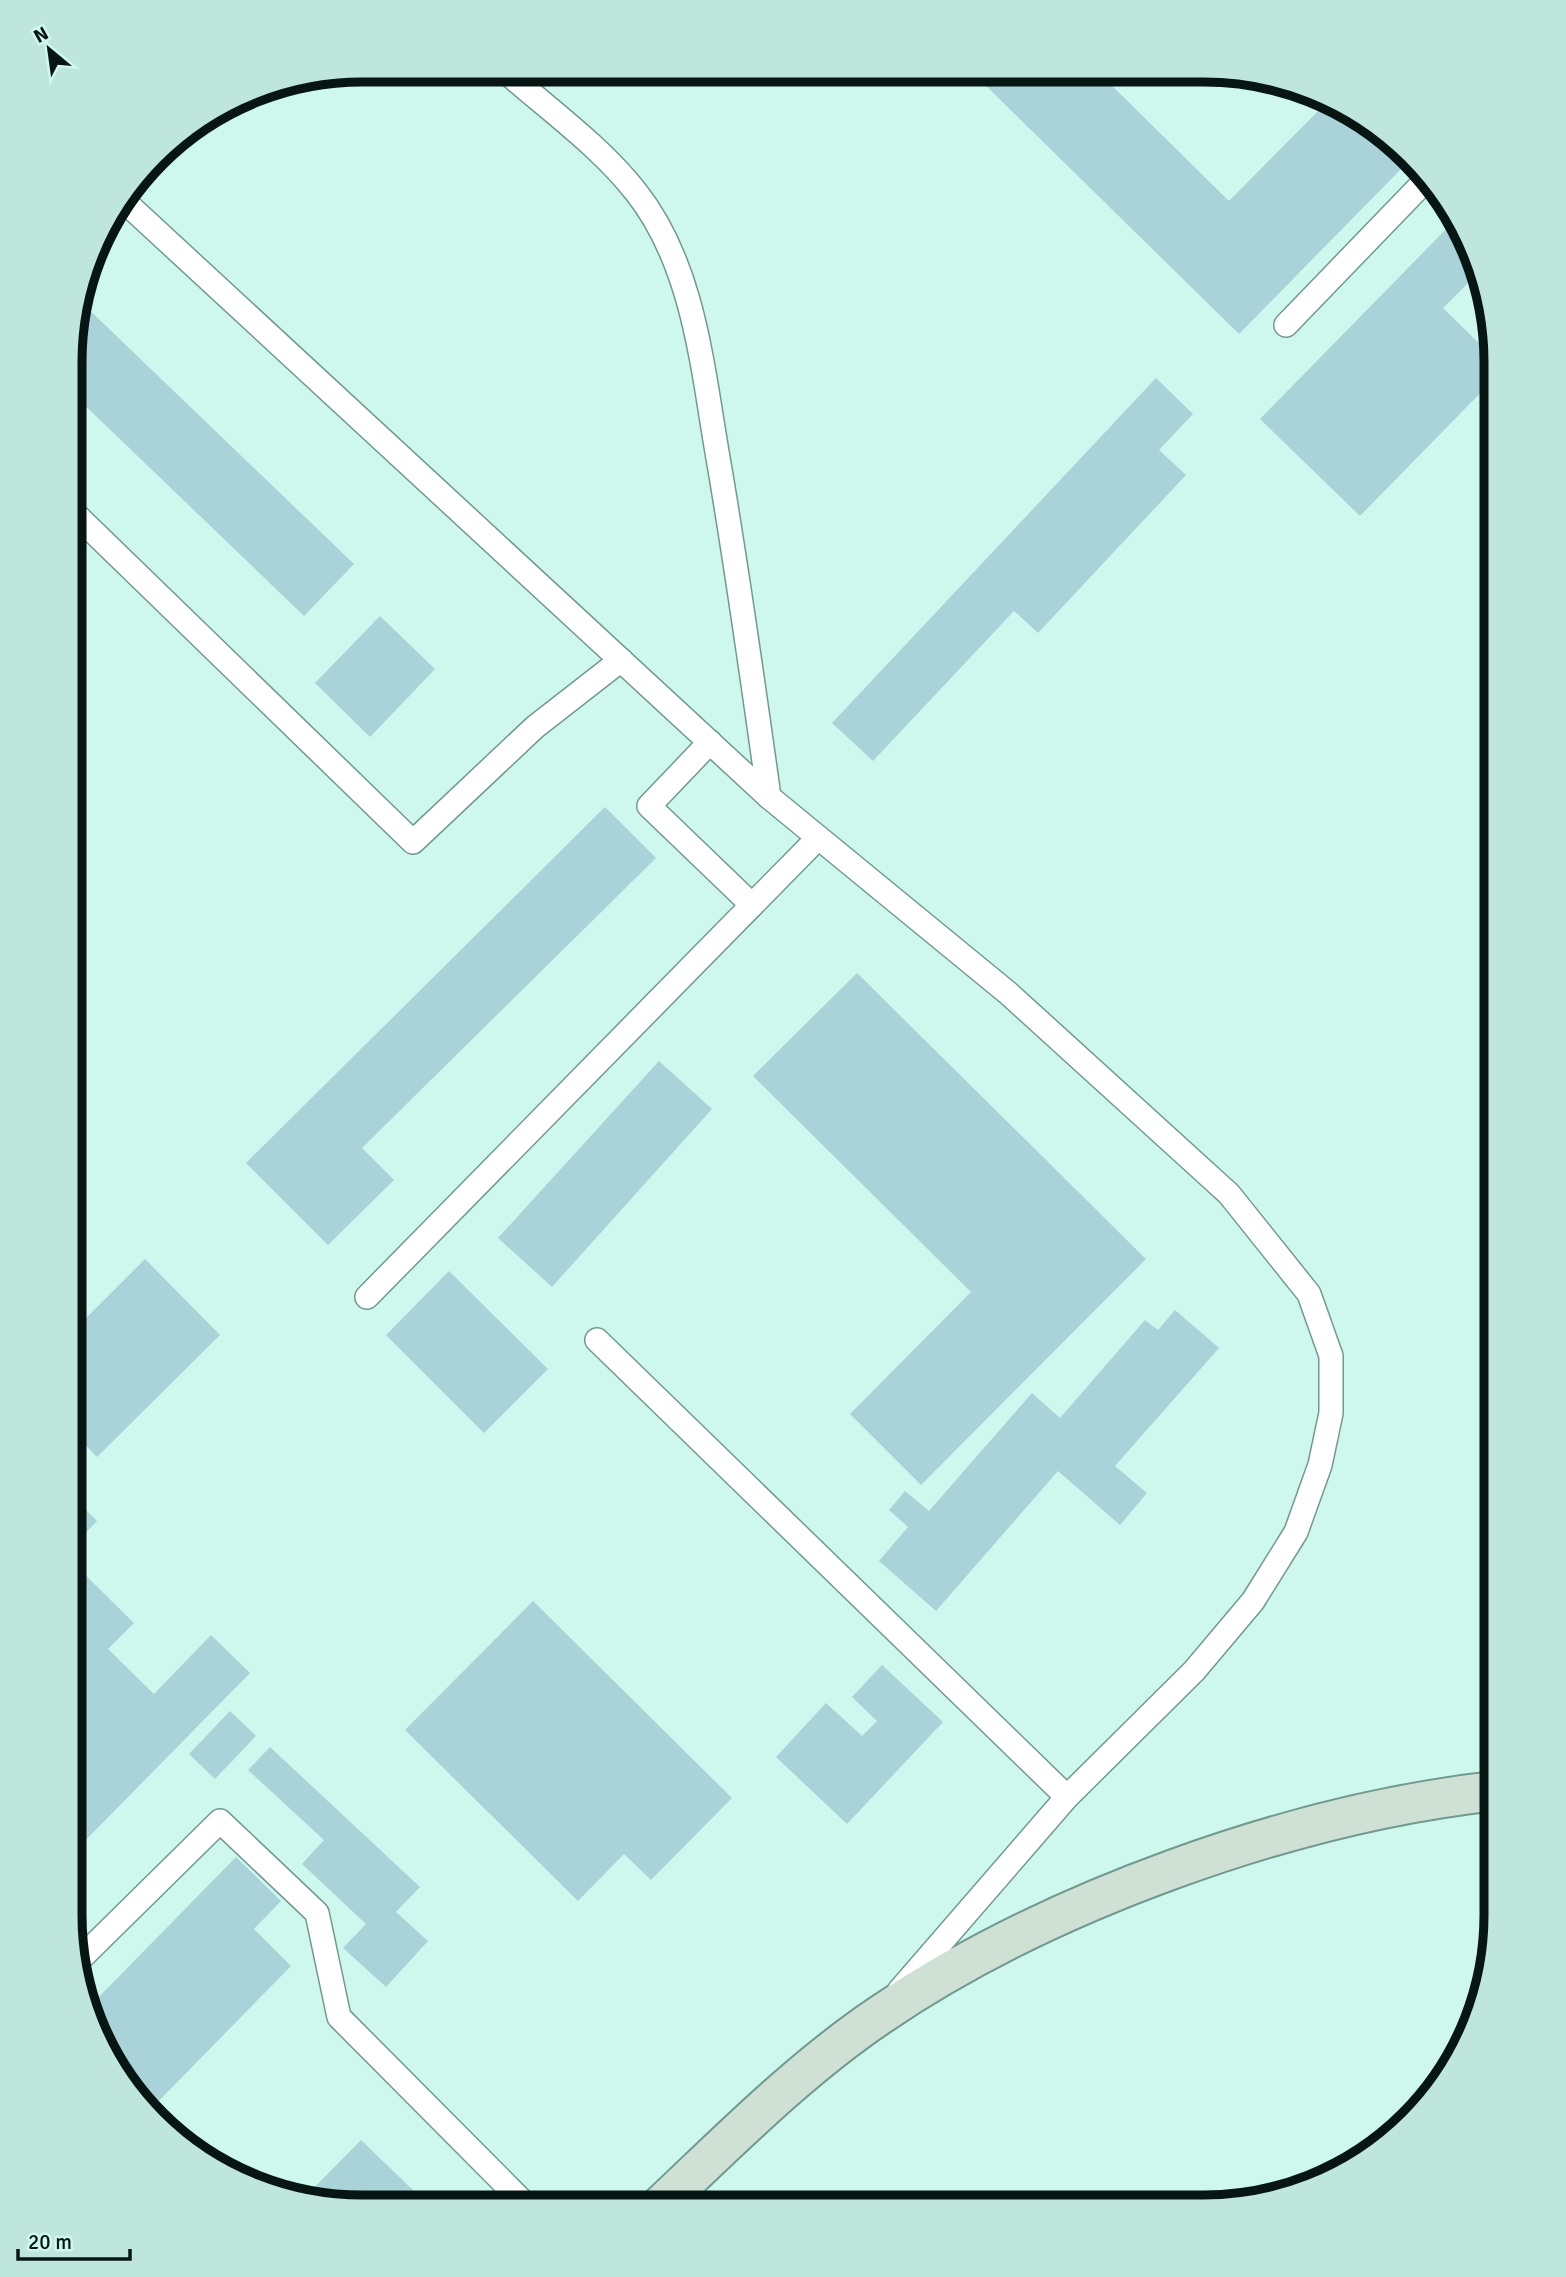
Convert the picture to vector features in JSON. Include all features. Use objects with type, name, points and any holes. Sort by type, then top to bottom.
[{"type":"main road","points":[[673,2195],[774,2099],[879,2015],[985,1953],[1108,1895],[1310,1826],[1445,1797],[1484,1792]]},
{"type":"lane","points":[[517,82],[606,160],[637,192],[680,274],[694,322],[728,514],[769,797]]},
{"type":"lane","points":[[1286,325],[1421,186]]},
{"type":"lane","points":[[130,206],[769,797],[1008,993],[1229,1194],[1309,1294],[1331,1356],[1331,1413],[1320,1465],[1296,1532],[1253,1601],[1194,1671],[1067,1797],[879,2015]]},
{"type":"lane","points":[[82,521],[413,842],[535,727],[621,660]]},
{"type":"lane","points":[[709,743],[649,806],[752,905]]},
{"type":"lane","points":[[367,1297],[818,838]]},
{"type":"lane","points":[[597,1340],[1067,1797]]},
{"type":"lane","points":[[85,1954],[220,1821],[317,1913],[339,2017],[516,2195]]},
{"type":"building","points":[[982,82],[1108,82],[1229,201],[1321,108],[1359,129],[1402,164],[1404,166],[1239,334]]},
{"type":"building","points":[[1448,227],[1471,280],[1443,308],[1483,347],[1484,389],[1360,516],[1260,419]]},
{"type":"building","points":[[88,309],[354,564],[304,616],[82,403],[83,344]]},
{"type":"building","points":[[1156,378],[1193,414],[1159,450],[1186,475],[1038,633],[1014,611],[873,761],[832,723]]},
{"type":"building","points":[[380,616],[435,669],[370,737],[315,683]]},
{"type":"building","points":[[605,807],[656,858],[362,1148],[394,1180],[328,1245],[246,1163]]},
{"type":"building","points":[[857,973],[1146,1259],[921,1485],[850,1414],[971,1292],[753,1076]]},
{"type":"building","points":[[659,1061],[712,1109],[552,1287],[498,1238]]},
{"type":"building","points":[[145,1259],[220,1335],[97,1457],[82,1441],[82,1322]]},
{"type":"building","points":[[449,1271],[548,1369],[484,1433],[386,1335]]},
{"type":"building","points":[[1175,1310],[1219,1348],[1115,1466],[1147,1493],[1120,1525],[1058,1471],[936,1611],[879,1561],[908,1527],[889,1510],[905,1491],[929,1511],[1032,1393],[1060,1418],[1145,1320],[1158,1330]]},
{"type":"building","points":[[82,1506],[97,1521],[82,1537]]},
{"type":"building","points":[[82,1572],[134,1623],[108,1649],[154,1694],[211,1635],[250,1673],[82,1844]]},
{"type":"building","points":[[533,1601],[732,1798],[651,1880],[624,1854],[578,1901],[405,1730]]},
{"type":"building","points":[[882,1665],[943,1722],[847,1824],[776,1757],[826,1703],[862,1736],[877,1721],[852,1697]]},
{"type":"building","points":[[230,1711],[256,1736],[215,1779],[189,1754]]},
{"type":"building","points":[[270,1747],[420,1887],[396,1912],[428,1941],[386,1987],[343,1948],[366,1924],[302,1864],[324,1840],[248,1770]]},
{"type":"building","points":[[236,1857],[281,1901],[254,1929],[291,1966],[156,2104],[120,2055],[96,2000]]},
{"type":"building","points":[[361,2140],[418,2195],[363,2195],[312,2190]]}]
